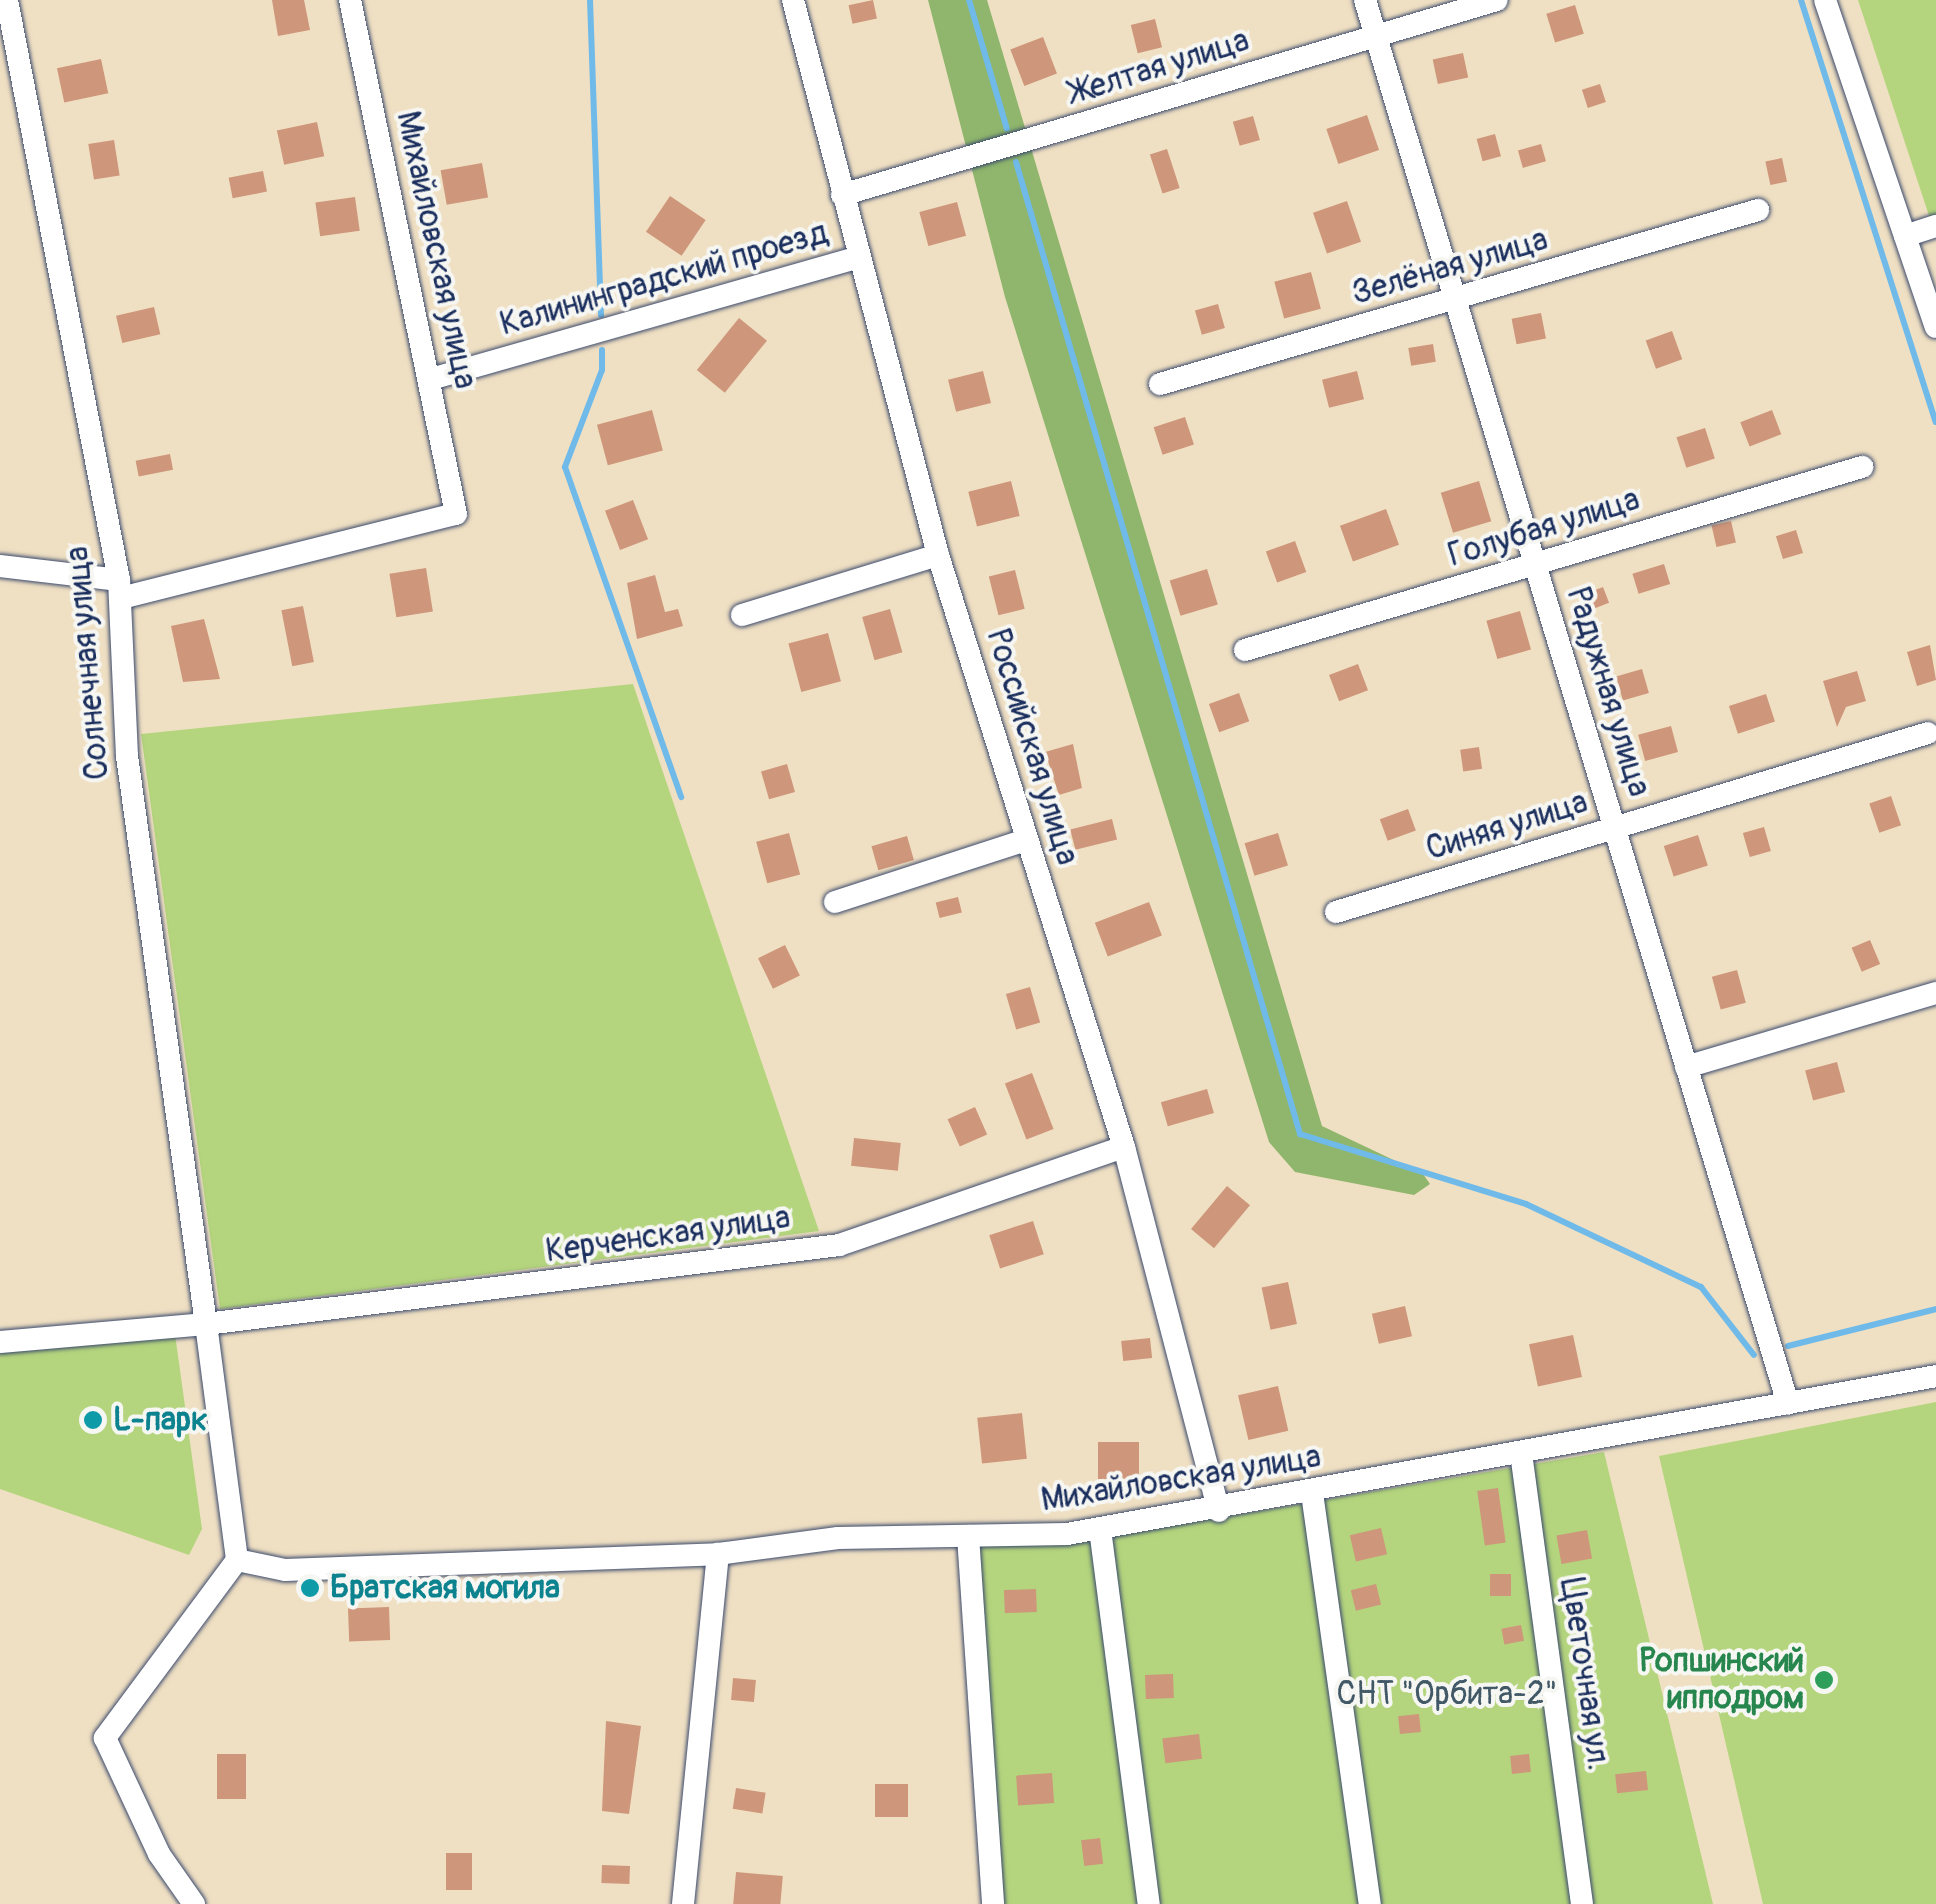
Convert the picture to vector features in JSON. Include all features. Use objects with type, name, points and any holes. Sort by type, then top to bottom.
[{"type":"street","name":"Солнечная улица","points":[[7,0],[120,589],[126,756],[237,1560]]},
{"type":"street","name":"Михайловская улица","points":[[120,589],[456,514],[350,0]]},
{"type":"street","name":"Российская улица","points":[[793,0],[938,555],[1124,1147],[1219,1511]]},
{"type":"street","name":"Радужная улица","points":[[1365,0],[1788,1404]]},
{"type":"street","name":"Желтая улица","points":[[842,195],[1497,0]]},
{"type":"street","points":[[1824,0],[1936,327]]},
{"type":"street","name":"Зелёная улица","points":[[1160,384],[1758,210]]},
{"type":"street","points":[[1904,236],[1936,226]]},
{"type":"street","name":"Калининградский проезд","points":[[431,379],[858,257]]},
{"type":"street","name":"Голубая улица","points":[[1245,650],[1862,467]]},
{"type":"street","points":[[742,614],[938,555]]},
{"type":"street","points":[[0,566],[120,589]]},
{"type":"street","name":"Синяя улица","points":[[1336,912],[1928,733]]},
{"type":"street","points":[[835,902],[1026,840]]},
{"type":"street","points":[[1686,1067],[1936,992]]},
{"type":"street","name":"Керченская улица","points":[[0,1342],[206,1324],[839,1245],[1124,1147]]},
{"type":"street","name":"Михайловская улица","points":[[237,1560],[285,1570],[718,1554],[838,1538],[1100,1529],[1219,1511],[1936,1376]]},
{"type":"street","name":"Цветочная ул.","points":[[1522,1453],[1582,1904]]},
{"type":"street","points":[[1312,1493],[1370,1904]]},
{"type":"street","points":[[1100,1529],[1149,1904]]},
{"type":"street","points":[[968,1536],[992,1904]]},
{"type":"street","points":[[683,1904],[718,1554]]},
{"type":"street","points":[[194,1904],[159,1854],[105,1738],[237,1560]]},
{"type":"green space","points":[[928,0],[987,0],[1322,1126],[1423,1174],[1430,1184],[1414,1195],[1295,1172],[1269,1142],[1005,297]]},
{"type":"green space","points":[[1858,0],[1936,0],[1936,237]]},
{"type":"green space","points":[[633,684],[819,1231],[220,1309],[141,734]]},
{"type":"green space","name":"L-парк","points":[[175,1334],[202,1529],[189,1555],[0,1489],[0,1352]]},
{"type":"green space","name":"Ропшинский ипподром","points":[[1936,1402],[1936,1904],[1763,1904],[1659,1456]]},
{"type":"green space","name":"СНТ \"Орбита-2\"","points":[[1604,1452],[1713,1904],[1000,1904],[976,1544],[1073,1543]]},
{"type":"building","points":[[272,0],[304,0],[310,30],[278,36]]},
{"type":"building","points":[[873,0],[877,19],[852,24],[849,5]]},
{"type":"building","points":[[1575,5],[1584,34],[1555,42],[1546,14]]},
{"type":"building","points":[[1155,19],[1162,47],[1138,53],[1131,25]]},
{"type":"building","points":[[1043,37],[1057,73],[1024,86],[1010,50]]},
{"type":"building","points":[[1463,53],[1468,77],[1438,84],[1433,59]]},
{"type":"building","points":[[101,59],[108,93],[64,103],[57,68]]},
{"type":"building","points":[[1600,84],[1606,102],[1588,108],[1582,90]]},
{"type":"building","points":[[1367,115],[1379,150],[1338,164],[1326,129]]},
{"type":"building","points":[[1253,116],[1260,140],[1240,146],[1233,122]]},
{"type":"building","points":[[317,122],[324,156],[284,165],[277,131]]},
{"type":"building","points":[[1495,134],[1501,156],[1483,161],[1477,139]]},
{"type":"building","points":[[114,140],[120,176],[94,180],[88,144]]},
{"type":"building","points":[[1541,144],[1546,161],[1523,168],[1518,151]]},
{"type":"building","points":[[1167,149],[1180,188],[1163,194],[1150,155]]},
{"type":"building","points":[[1782,158],[1787,181],[1770,185],[1765,162]]},
{"type":"building","points":[[482,163],[488,197],[447,205],[441,170]]},
{"type":"building","points":[[263,171],[267,192],[233,198],[229,178]]},
{"type":"building","points":[[670,196],[706,220],[682,256],[646,232]]},
{"type":"building","points":[[355,197],[360,231],[320,236],[315,203]]},
{"type":"building","points":[[1347,201],[1361,242],[1327,253],[1313,213]]},
{"type":"building","points":[[957,202],[966,236],[928,246],[919,212]]},
{"type":"building","points":[[1311,272],[1321,309],[1284,319],[1274,282]]},
{"type":"building","points":[[1218,304],[1225,328],[1202,335],[1195,311]]},
{"type":"building","points":[[154,307],[160,334],[122,343],[116,316]]},
{"type":"building","points":[[1541,313],[1546,339],[1517,344],[1512,319]]},
{"type":"building","points":[[739,318],[767,341],[725,393],[697,370]]},
{"type":"building","points":[[1672,331],[1682,359],[1656,369],[1646,341]]},
{"type":"building","points":[[1433,344],[1436,362],[1411,366],[1408,348]]},
{"type":"building","points":[[983,371],[991,403],[956,412],[948,380]]},
{"type":"building","points":[[1357,371],[1364,399],[1329,408],[1322,380]]},
{"type":"building","points":[[652,410],[663,451],[608,465],[597,425]]},
{"type":"building","points":[[1772,410],[1781,434],[1750,446],[1740,422]]},
{"type":"building","points":[[1185,417],[1194,445],[1163,455],[1154,427]]},
{"type":"building","points":[[1705,428],[1715,458],[1686,468],[1676,437]]},
{"type":"building","points":[[170,454],[173,470],[139,476],[136,461]]},
{"type":"building","points":[[1011,481],[1020,516],[977,527],[968,492]]},
{"type":"building","points":[[1479,481],[1491,521],[1453,533],[1441,493]]},
{"type":"building","points":[[633,500],[648,539],[620,550],[605,511]]},
{"type":"building","points":[[1386,509],[1399,545],[1353,561],[1340,526]]},
{"type":"building","points":[[1731,521],[1736,542],[1716,547],[1712,525]]},
{"type":"building","points":[[1796,530],[1803,553],[1783,559],[1776,536]]},
{"type":"building","points":[[1295,541],[1306,572],[1277,583],[1266,552]]},
{"type":"building","points":[[1664,564],[1670,584],[1639,594],[1632,574]]},
{"type":"building","points":[[426,568],[433,611],[396,617],[389,574]]},
{"type":"building","points":[[1207,569],[1218,604],[1181,616],[1170,580]]},
{"type":"building","points":[[1015,570],[1025,609],[998,615],[989,577]]},
{"type":"building","points":[[655,575],[665,612],[678,609],[683,626],[637,639],[627,583]]},
{"type":"building","points":[[1603,587],[1609,603],[1587,611],[1581,596]]},
{"type":"building","points":[[303,606],[314,662],[292,666],[281,610]]},
{"type":"building","points":[[890,609],[902,652],[875,660],[862,617]]},
{"type":"building","points":[[1520,611],[1531,649],[1497,659],[1486,621]]},
{"type":"building","points":[[204,619],[220,679],[183,682],[171,626]]},
{"type":"building","points":[[828,633],[841,681],[801,692],[788,644]]},
{"type":"building","points":[[1930,645],[1936,680],[1917,686],[1907,652]]},
{"type":"building","points":[[1358,664],[1368,690],[1339,701],[1329,675]]},
{"type":"building","points":[[1642,669],[1649,693],[1623,700],[1616,676]]},
{"type":"building","points":[[1857,671],[1866,701],[1846,707],[1837,727],[1823,681]]},
{"type":"building","points":[[1239,693],[1249,721],[1219,732],[1209,704]]},
{"type":"building","points":[[1766,694],[1775,722],[1738,734],[1729,706]]},
{"type":"building","points":[[1671,726],[1678,752],[1645,761],[1638,735]]},
{"type":"building","points":[[1073,744],[1082,788],[1059,795],[1045,752]]},
{"type":"building","points":[[1479,747],[1482,769],[1463,771],[1460,750]]},
{"type":"building","points":[[787,764],[795,792],[769,799],[761,771]]},
{"type":"building","points":[[1891,796],[1901,825],[1879,833],[1869,803]]},
{"type":"building","points":[[1408,809],[1416,831],[1388,841],[1380,819]]},
{"type":"building","points":[[1112,819],[1117,839],[1075,850],[1070,829]]},
{"type":"building","points":[[1764,827],[1771,851],[1750,857],[1743,833]]},
{"type":"building","points":[[789,833],[800,875],[767,883],[756,842]]},
{"type":"building","points":[[1278,833],[1288,866],[1254,876],[1245,843]]},
{"type":"building","points":[[1698,835],[1708,865],[1674,877],[1664,846]]},
{"type":"building","points":[[907,836],[914,860],[878,870],[871,846]]},
{"type":"building","points":[[958,897],[962,913],[940,918],[936,903]]},
{"type":"building","points":[[1149,902],[1162,936],[1108,956],[1095,923]]},
{"type":"building","points":[[1870,940],[1880,964],[1862,972],[1852,948]]},
{"type":"building","points":[[785,945],[800,976],[773,989],[758,958]]},
{"type":"building","points":[[1737,970],[1746,1003],[1721,1010],[1712,977]]},
{"type":"building","points":[[1030,987],[1040,1023],[1016,1029],[1006,994]]},
{"type":"building","points":[[1837,1062],[1845,1092],[1813,1100],[1805,1071]]},
{"type":"building","points":[[1032,1073],[1054,1129],[1026,1139],[1005,1083]]},
{"type":"building","points":[[1207,1089],[1214,1113],[1168,1126],[1161,1102]]},
{"type":"building","points":[[975,1107],[987,1134],[960,1147],[948,1119]]},
{"type":"building","points":[[854,1138],[901,1143],[898,1171],[851,1166]]},
{"type":"building","points":[[1227,1186],[1250,1205],[1214,1248],[1191,1229]]},
{"type":"building","points":[[1033,1221],[1044,1254],[1000,1269],[989,1235]]},
{"type":"building","points":[[1288,1282],[1297,1324],[1271,1330],[1262,1288]]},
{"type":"building","points":[[1405,1306],[1412,1336],[1379,1344],[1372,1314]]},
{"type":"building","points":[[1573,1335],[1582,1377],[1538,1386],[1529,1344]]},
{"type":"building","points":[[1150,1338],[1152,1358],[1123,1361],[1121,1341]]},
{"type":"building","points":[[1278,1386],[1288,1431],[1248,1440],[1238,1395]]},
{"type":"building","points":[[1022,1413],[1027,1459],[982,1463],[977,1418]]},
{"type":"building","points":[[1098,1442],[1139,1442],[1139,1479],[1098,1479]]},
{"type":"building","points":[[1498,1488],[1506,1542],[1485,1545],[1477,1491]]},
{"type":"building","points":[[1381,1528],[1387,1554],[1356,1562],[1350,1535]]},
{"type":"building","points":[[1587,1530],[1592,1559],[1562,1564],[1556,1535]]},
{"type":"building","points":[[1490,1574],[1511,1574],[1511,1596],[1490,1596]]},
{"type":"building","points":[[1376,1584],[1381,1604],[1356,1611],[1351,1590]]},
{"type":"building","points":[[1036,1589],[1037,1612],[1005,1613],[1004,1590]]},
{"type":"building","points":[[389,1607],[390,1640],[349,1641],[348,1608]]},
{"type":"building","points":[[1521,1625],[1524,1641],[1504,1645],[1501,1629]]},
{"type":"building","points":[[1173,1674],[1174,1698],[1146,1699],[1145,1675]]},
{"type":"building","points":[[733,1678],[756,1680],[754,1702],[731,1700]]},
{"type":"building","points":[[1419,1714],[1421,1732],[1400,1734],[1398,1716]]},
{"type":"building","points":[[606,1721],[641,1726],[629,1814],[602,1811]]},
{"type":"building","points":[[1199,1734],[1202,1759],[1165,1763],[1162,1739]]},
{"type":"building","points":[[217,1754],[246,1754],[246,1799],[217,1799]]},
{"type":"building","points":[[1529,1754],[1531,1772],[1512,1774],[1510,1756]]},
{"type":"building","points":[[1646,1771],[1648,1790],[1617,1793],[1615,1774]]},
{"type":"building","points":[[1052,1773],[1054,1803],[1018,1805],[1016,1776]]},
{"type":"building","points":[[875,1784],[908,1784],[908,1817],[875,1817]]},
{"type":"building","points":[[736,1788],[766,1793],[762,1813],[733,1809]]},
{"type":"building","points":[[1100,1838],[1103,1864],[1084,1866],[1081,1840]]},
{"type":"building","points":[[446,1853],[472,1853],[472,1890],[446,1890]]},
{"type":"building","points":[[602,1865],[630,1866],[629,1884],[601,1883]]},
{"type":"building","points":[[736,1872],[783,1876],[780,1904],[733,1904]]},
{"type":"waterway","points":[[590,0],[601,315]]},
{"type":"waterway","points":[[969,0],[1007,129]]},
{"type":"waterway","points":[[1801,0],[1936,422]]},
{"type":"waterway","points":[[1016,162],[1300,1134],[1526,1204],[1701,1287],[1754,1355]]},
{"type":"waterway","points":[[602,350],[602,370],[565,467],[681,797]]},
{"type":"waterway","points":[[1788,1346],[1936,1309]]},
{"type":"place","name":"L-парк","points":[[93,1420]]},
{"type":"place","name":"Братская могила","points":[[310,1588]]},
{"type":"place","name":"Ропшинский ипподром","points":[[1824,1680]]}]
